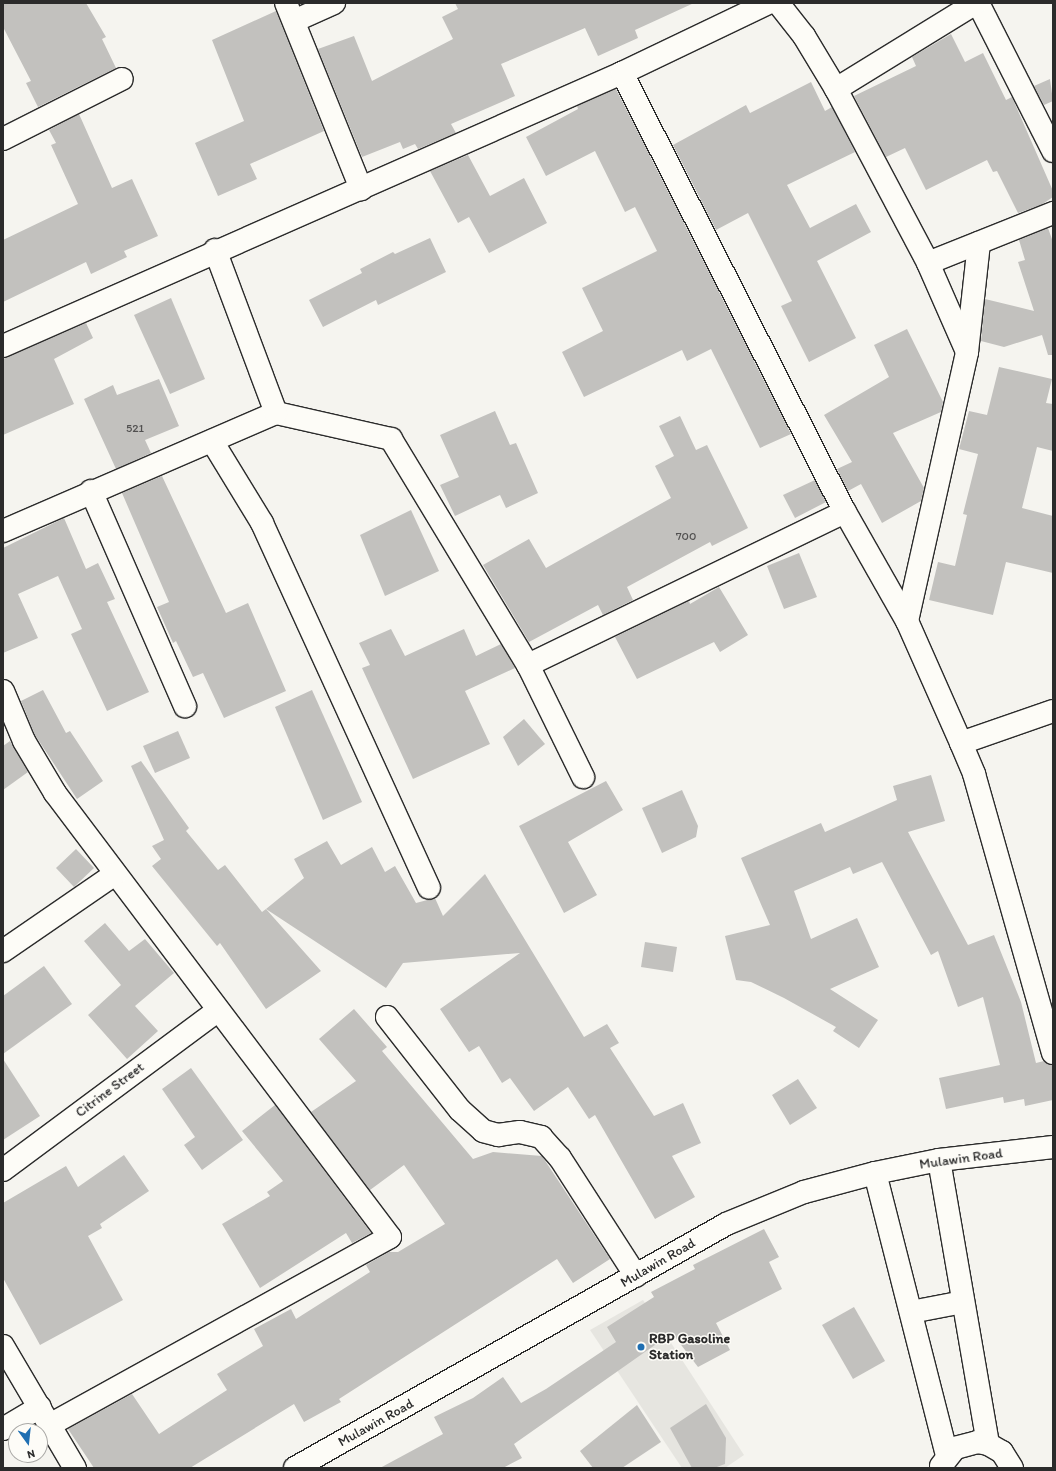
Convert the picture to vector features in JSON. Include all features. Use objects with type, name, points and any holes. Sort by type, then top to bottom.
[{"type":"street","points":[[334,3],[290,12],[361,189]]},
{"type":"street","points":[[3,346],[215,250],[361,189],[622,73],[768,3]]},
{"type":"street","points":[[778,3],[804,36],[836,89],[928,263],[967,352]]},
{"type":"street","points":[[836,89],[977,3],[1053,151]]},
{"type":"street","points":[[622,73],[845,512],[907,621],[961,743],[974,774],[1053,1053]]},
{"type":"street","points":[[3,139],[122,78]]},
{"type":"street","points":[[928,263],[1053,213]]},
{"type":"street","points":[[907,621],[967,352],[979,243]]},
{"type":"street","points":[[215,250],[276,413]]},
{"type":"street","points":[[3,531],[92,490],[276,413],[391,438],[528,666],[583,777]]},
{"type":"street","points":[[212,441],[262,523],[430,888]]},
{"type":"street","points":[[92,490],[185,706]]},
{"type":"street","points":[[528,666],[845,512]]},
{"type":"street","points":[[3,691],[24,741],[55,793],[217,1011],[390,1237],[46,1416],[3,1429]]},
{"type":"street","points":[[961,743],[1053,711]]},
{"type":"street","points":[[3,951],[115,874]]},
{"type":"street","name":"Citrine Street","points":[[3,1170],[217,1011]]},
{"type":"street","points":[[387,1017],[460,1110],[483,1131],[498,1135],[520,1132],[541,1137],[546,1142],[560,1158],[636,1276]]},
{"type":"street","name":"Mulawin Road","points":[[295,1468],[726,1224],[804,1192],[875,1172],[939,1160],[1053,1148]]},
{"type":"street","points":[[939,1160],[988,1444]]},
{"type":"street","points":[[875,1172],[911,1312],[943,1462],[965,1444],[988,1444],[1002,1452],[1012,1468]]},
{"type":"street","points":[[911,1312],[963,1302]]},
{"type":"street","points":[[3,1346],[46,1416],[75,1468]]},
{"type":"shaded area","points":[[643,1300],[744,1455],[725,1468],[682,1468],[590,1330]]},
{"type":"building","points":[[3,3],[86,3],[106,37],[102,39],[116,68],[38,107],[26,83],[31,81],[3,27]]},
{"type":"building","points":[[455,3],[694,3],[635,30],[638,38],[598,56],[585,28],[501,64],[515,96],[451,124],[456,133],[418,149],[415,144],[403,149],[400,142],[362,157],[318,49],[354,36],[372,81],[453,39],[442,17],[458,9]]},
{"type":"building","points":[[276,11],[324,131],[250,164],[257,179],[218,196],[195,143],[244,121],[212,40]]},
{"type":"building","points":[[951,34],[965,62],[983,53],[1006,100],[1012,97],[1053,191],[1053,197],[1041,205],[1018,213],[997,171],[993,172],[987,160],[926,190],[905,148],[886,157],[854,96],[916,66],[912,57]]},
{"type":"building","points":[[1050,79],[1053,101],[1044,105],[1034,86]]},
{"type":"building","points":[[811,82],[825,111],[832,107],[855,152],[787,185],[810,228],[856,204],[871,232],[817,261],[856,338],[809,362],[781,306],[792,301],[748,213],[716,230],[673,145],[746,105],[750,113]]},
{"type":"building","points":[[616,89],[791,434],[760,448],[711,349],[687,361],[682,350],[584,397],[562,352],[603,331],[582,288],[657,251],[635,207],[625,212],[595,151],[546,176],[526,137],[578,109],[577,106]]},
{"type":"building","points":[[79,114],[112,188],[132,179],[158,236],[124,251],[127,257],[91,274],[86,262],[3,302],[3,240],[78,204],[51,145],[56,143],[49,130]]},
{"type":"building","points":[[468,155],[490,196],[524,178],[547,223],[489,253],[469,217],[458,223],[430,171]]},
{"type":"building","points":[[1048,228],[1053,242],[1053,355],[1048,355],[1042,335],[1004,347],[981,341],[985,299],[1034,311],[1018,262],[1025,260],[1019,240]]},
{"type":"building","points":[[430,238],[446,272],[378,305],[376,300],[323,327],[309,300],[362,273],[360,269],[393,252],[395,254]]},
{"type":"building","points":[[171,298],[205,379],[170,394],[134,315]]},
{"type":"building","points":[[86,323],[93,338],[54,359],[74,404],[3,435],[3,359]]},
{"type":"building","points":[[907,329],[943,402],[941,412],[893,433],[924,488],[921,501],[882,523],[861,484],[848,491],[837,469],[852,462],[824,415],[889,377],[874,345]]},
{"type":"building","points":[[999,367],[1052,379],[1046,403],[1053,404],[1053,451],[1037,447],[1022,508],[1053,516],[1053,573],[1006,562],[993,615],[929,600],[938,562],[955,566],[967,515],[963,514],[978,454],[959,449],[969,411],[987,415]]},
{"type":"building","points":[[159,379],[179,426],[145,440],[151,453],[116,469],[84,399],[113,385],[117,395]]},
{"type":"building","points":[[495,411],[510,445],[516,443],[538,493],[506,508],[500,495],[455,516],[440,485],[459,477],[440,435]]},
{"type":"building","points":[[680,416],[696,450],[707,445],[748,528],[712,546],[710,542],[627,587],[633,600],[603,615],[598,605],[529,642],[483,565],[529,539],[546,568],[671,498],[655,466],[674,456],[659,426]]},
{"type":"building","points":[[162,476],[226,613],[248,603],[286,691],[224,718],[203,673],[193,677],[176,641],[173,643],[157,607],[169,602],[122,493]]},
{"type":"building","points":[[815,480],[826,502],[795,518],[783,495]]},
{"type":"building","points":[[411,510],[439,571],[385,596],[360,535]]},
{"type":"building","points":[[64,518],[86,569],[98,563],[115,599],[107,602],[149,692],[107,711],[71,634],[82,629],[58,576],[18,594],[38,638],[3,653],[3,548]]},
{"type":"building","points":[[799,553],[817,597],[784,609],[767,566]]},
{"type":"building","points":[[719,587],[748,635],[720,652],[714,642],[637,679],[615,637],[689,601],[690,604]]},
{"type":"building","points":[[391,629],[405,656],[464,629],[476,656],[501,644],[515,668],[465,691],[490,744],[413,779],[362,668],[370,665],[359,643]]},
{"type":"building","points":[[43,690],[66,733],[70,731],[103,781],[77,799],[35,735],[21,701]]},
{"type":"building","points":[[312,690],[362,802],[323,820],[275,707]]},
{"type":"building","points":[[524,719],[545,744],[518,766],[503,737]]},
{"type":"building","points":[[178,731],[190,758],[155,773],[143,746]]},
{"type":"building","points":[[10,741],[28,772],[3,790],[3,746]]},
{"type":"building","points":[[141,761],[189,828],[186,831],[218,870],[225,865],[262,912],[266,909],[321,971],[266,1009],[220,943],[217,946],[152,866],[161,859],[152,846],[164,840],[131,766]]},
{"type":"building","points":[[931,775],[945,821],[908,832],[968,945],[994,935],[1021,1002],[1036,1063],[1044,1061],[1052,1065],[1053,1100],[1025,1106],[1024,1099],[1004,1103],[1003,1097],[946,1109],[939,1078],[1000,1065],[983,997],[958,1007],[938,951],[931,955],[882,862],[853,874],[850,867],[794,891],[811,939],[857,918],[879,967],[830,989],[878,1020],[859,1048],[833,1031],[836,1027],[784,998],[751,982],[736,980],[725,936],[770,925],[741,858],[821,823],[825,832],[897,800],[893,786]]},
{"type":"building","points":[[606,781],[623,810],[568,842],[597,895],[564,913],[519,826]]},
{"type":"building","points":[[682,790],[698,826],[696,837],[662,853],[642,808]]},
{"type":"building","points":[[327,841],[341,865],[372,847],[385,872],[395,866],[416,903],[435,898],[443,916],[485,874],[584,1037],[607,1024],[619,1043],[610,1048],[654,1116],[683,1103],[701,1143],[672,1156],[695,1197],[655,1219],[595,1115],[589,1119],[568,1087],[534,1111],[510,1078],[502,1083],[479,1046],[469,1052],[440,1009],[520,953],[403,963],[386,988],[266,909],[304,878],[294,859]]},
{"type":"building","points":[[76,849],[94,868],[74,887],[56,868]]},
{"type":"building","points":[[105,923],[129,951],[145,939],[174,973],[135,1006],[158,1031],[127,1059],[88,1015],[121,985],[84,941]]},
{"type":"building","points":[[645,942],[677,947],[673,972],[641,967]]},
{"type":"building","points":[[44,966],[72,1004],[3,1054],[3,996]]},
{"type":"building","points":[[354,1009],[387,1047],[382,1051],[473,1159],[493,1152],[542,1156],[610,1259],[573,1283],[557,1259],[339,1399],[341,1402],[304,1422],[294,1404],[190,1468],[94,1468],[68,1429],[132,1394],[159,1434],[227,1390],[217,1374],[263,1346],[254,1329],[291,1309],[296,1319],[370,1272],[366,1265],[389,1252],[398,1252],[445,1224],[404,1165],[370,1190],[311,1112],[356,1081],[319,1039]]},
{"type":"building","points":[[3,1059],[40,1116],[3,1140]]},
{"type":"building","points":[[191,1068],[243,1140],[202,1170],[184,1145],[195,1137],[162,1089]]},
{"type":"building","points":[[798,1079],[817,1108],[790,1125],[772,1095]]},
{"type":"building","points":[[275,1105],[371,1233],[352,1243],[346,1233],[260,1288],[222,1224],[270,1196],[267,1192],[283,1181],[242,1131]]},
{"type":"building","points":[[124,1155],[149,1191],[100,1224],[102,1228],[88,1236],[123,1300],[40,1345],[3,1278],[3,1203],[66,1166],[78,1187]]},
{"type":"building","points":[[764,1229],[779,1257],[769,1262],[782,1289],[716,1323],[730,1350],[698,1367],[672,1333],[514,1444],[522,1458],[503,1468],[380,1468],[443,1434],[434,1417],[473,1398],[503,1377],[521,1403],[546,1389],[616,1342],[607,1327],[654,1297],[651,1292],[695,1269],[693,1265]]},
{"type":"building","points":[[854,1307],[885,1361],[853,1379],[822,1325]]},
{"type":"building","points":[[706,1404],[726,1438],[725,1464],[714,1468],[692,1468],[670,1428]]},
{"type":"building","points":[[637,1405],[661,1442],[622,1468],[593,1468],[580,1451]]},
{"type":"place","name":"RBP Gasoline Station","points":[[641,1347]]}]
